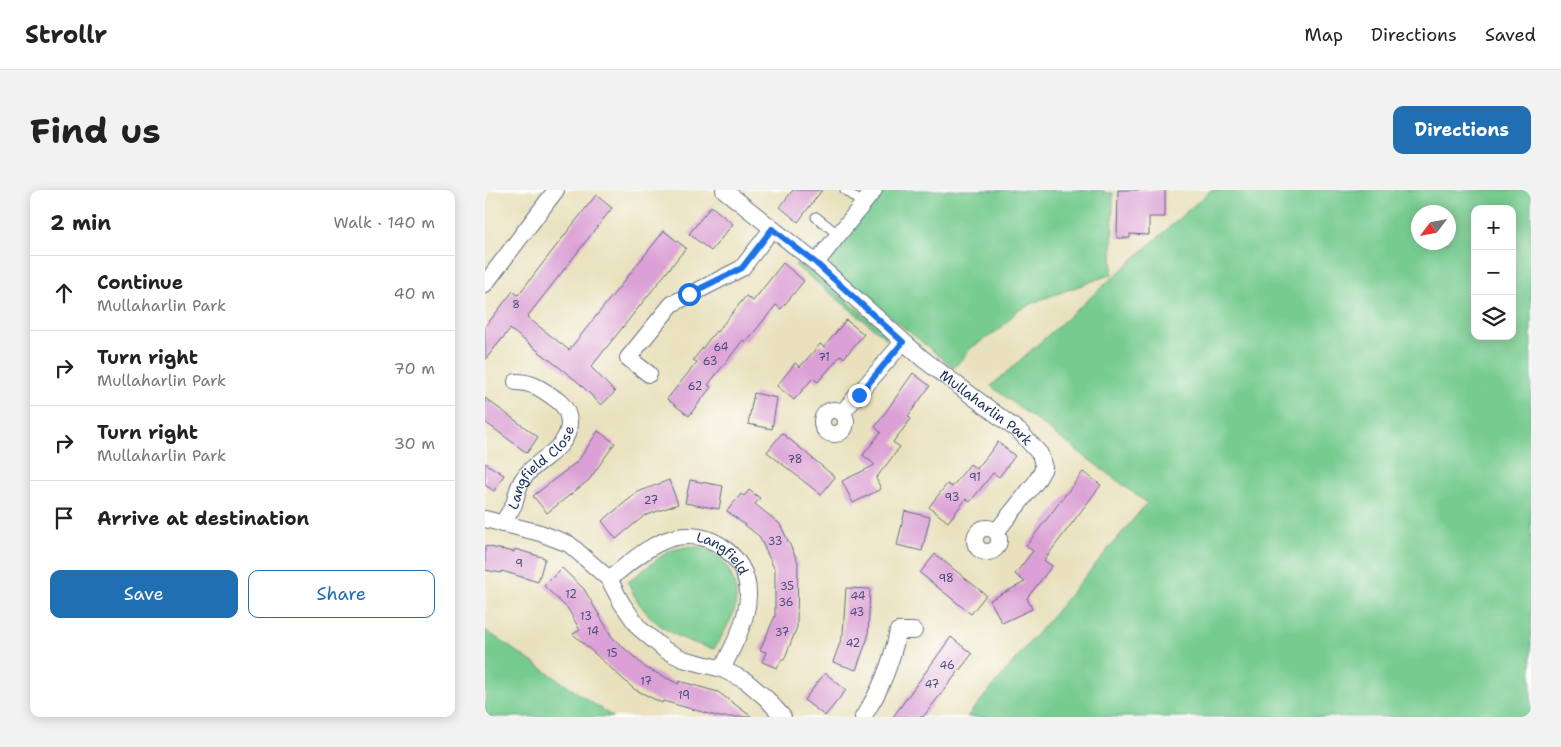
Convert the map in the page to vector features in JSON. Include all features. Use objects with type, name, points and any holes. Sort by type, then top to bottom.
[{"type":"street","points":[[489,278],[557,190]]},
{"type":"street","name":"Mullaharlin Park","points":[[724,190],[816,263],[903,342],[1021,432],[1040,454],[1044,468],[1036,482],[996,532]]},
{"type":"street","points":[[816,263],[874,190]]},
{"type":"street","points":[[649,374],[627,358],[650,329],[672,304],[742,268],[772,229]]},
{"type":"street","points":[[842,413],[903,342]]},
{"type":"street","name":"Langfield Close","points":[[502,524],[514,504],[518,488],[524,477],[565,440],[569,430],[568,413],[562,404],[539,387],[527,382],[516,382]]},
{"type":"street","points":[[485,519],[540,532],[569,544],[609,579],[621,602],[639,628],[665,650],[683,659],[722,669],[746,681],[766,698],[783,717]]},
{"type":"street","name":"Langfield","points":[[609,579],[657,544],[677,537],[710,538],[723,547],[736,558],[747,580],[749,596],[739,635],[722,669]]},
{"type":"street","points":[[863,717],[882,684],[898,631],[914,631]]},
{"type":"lane","points":[[845,190],[863,204]]},
{"type":"lane","points":[[816,217],[839,235]]},
{"type":"green space","points":[[879,190],[1104,190],[1104,193],[1113,193],[1112,274],[1040,300],[1017,311],[1000,329],[971,348],[954,368],[834,271],[829,259]]},
{"type":"green space","points":[[1211,190],[1531,190],[1531,717],[967,717],[1147,503],[991,386]]},
{"type":"green space","points":[[798,262],[882,329],[887,339],[795,265]]},
{"type":"green space","points":[[690,546],[704,548],[721,559],[727,567],[734,584],[736,602],[734,611],[714,649],[673,634],[651,618],[634,596],[628,582],[668,551]]},
{"type":"green space","points":[[485,630],[501,641],[613,717],[485,717]]},
{"type":"building","points":[[793,190],[822,190],[798,222],[780,207]]},
{"type":"building","points":[[1118,190],[1165,190],[1165,217],[1149,217],[1149,235],[1130,234],[1130,238],[1117,238]]},
{"type":"building","points":[[596,195],[612,208],[527,317],[569,350],[664,231],[686,248],[591,367],[615,392],[601,405],[578,382],[510,329],[485,360],[485,327],[513,291],[518,295]]},
{"type":"building","points":[[711,206],[733,224],[711,251],[689,234]]},
{"type":"building","points":[[783,263],[804,281],[781,309],[776,305],[746,342],[743,340],[708,385],[711,387],[689,416],[667,399],[697,362],[693,360],[716,331],[746,296],[753,301]]},
{"type":"building","points":[[846,320],[864,334],[844,358],[841,355],[818,382],[813,378],[794,400],[777,386],[795,363],[800,367],[820,344],[824,347]]},
{"type":"building","points":[[913,373],[930,386],[908,416],[911,419],[893,442],[900,447],[876,478],[881,489],[853,503],[842,481],[875,465],[863,455],[881,432],[875,427]]},
{"type":"building","points":[[754,393],[777,398],[772,429],[748,424]]},
{"type":"building","points":[[485,398],[538,437],[527,453],[485,422]]},
{"type":"building","points":[[598,431],[615,443],[589,480],[547,513],[533,496],[578,461]]},
{"type":"building","points":[[782,433],[835,477],[821,495],[767,452]]},
{"type":"building","points":[[998,442],[1015,456],[999,477],[993,473],[970,502],[966,499],[948,522],[929,507],[947,484],[952,487],[970,464],[977,469]]},
{"type":"building","points":[[485,463],[504,475],[494,491],[485,485]]},
{"type":"building","points":[[1083,472],[1101,485],[1044,560],[1052,566],[1027,598],[1032,609],[1002,623],[990,600],[1025,582],[1015,574],[1033,551],[1026,546]]},
{"type":"building","points":[[669,480],[678,504],[644,516],[616,539],[602,521],[638,492]]},
{"type":"building","points":[[690,480],[723,486],[719,509],[685,503]]},
{"type":"building","points":[[749,490],[760,498],[755,504],[780,524],[798,562],[797,627],[784,660],[782,659],[777,668],[762,662],[766,652],[760,650],[775,616],[775,570],[759,536],[727,511],[741,494],[744,496]]},
{"type":"building","points":[[905,511],[930,517],[922,551],[897,545]]},
{"type":"building","points":[[485,546],[514,552],[515,549],[545,558],[538,582],[502,571],[501,573],[485,570]]},
{"type":"building","points":[[935,554],[986,595],[971,614],[920,573]]},
{"type":"building","points":[[562,568],[584,589],[612,637],[646,668],[679,684],[679,681],[718,692],[752,717],[720,717],[663,701],[662,703],[634,689],[573,634],[580,630],[568,609],[544,586]]},
{"type":"building","points":[[846,588],[870,589],[868,637],[856,670],[833,662],[843,634]]},
{"type":"building","points":[[951,637],[972,654],[923,717],[893,717]]},
{"type":"building","points":[[825,673],[846,690],[825,716],[804,700]]},
{"type":"route","points":[[689,294],[742,268],[754,256],[772,229],[816,263],[903,342],[859,395]]}]
